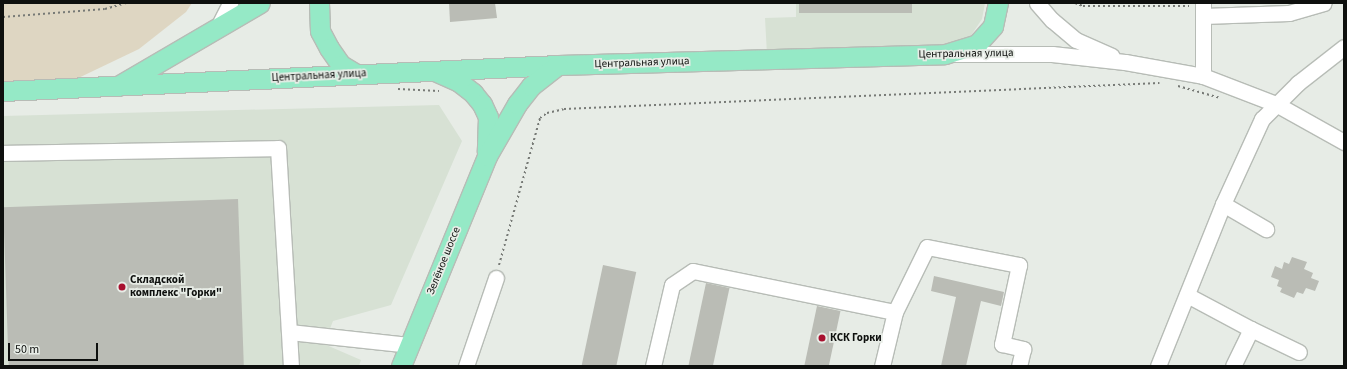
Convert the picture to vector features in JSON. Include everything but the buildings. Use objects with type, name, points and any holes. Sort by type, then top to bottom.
[{"type":"main road","points":[[115,87],[260,3]]},
{"type":"main road","points":[[318,3],[320,31],[329,48],[341,65],[356,74]]},
{"type":"main road","points":[[945,54],[977,44],[993,26],[998,3]]},
{"type":"main road","name":"Центральная улица","points":[[3,90],[115,87],[558,65],[945,54]]},
{"type":"main road","points":[[487,156],[517,104],[531,86],[558,65]]},
{"type":"main road","points":[[434,71],[459,82],[473,93],[482,104],[488,117],[487,156]]},
{"type":"main road","name":"Зелёное шоссе","points":[[401,366],[487,156]]},
{"type":"street","points":[[218,28],[230,3]]},
{"type":"street","points":[[1037,3],[1052,20],[1076,40],[1125,62]]},
{"type":"street","points":[[1203,76],[1203,8],[1289,13],[1324,3]]},
{"type":"street","points":[[1158,366],[1223,204],[1262,119],[1276,104],[1344,47]]},
{"type":"street","name":"Центральная улица","points":[[945,54],[1052,54],[1125,62],[1203,76],[1276,104],[1344,142]]},
{"type":"street","points":[[3,153],[278,148],[291,366]]},
{"type":"street","points":[[1223,204],[1266,229]]},
{"type":"street","points":[[882,366],[895,312],[927,247],[1019,265],[1002,344],[1023,349],[1019,366]]},
{"type":"street","points":[[653,366],[672,285],[693,271],[895,312]]},
{"type":"street","points":[[466,366],[496,278]]},
{"type":"street","points":[[1187,295],[1251,329],[1299,352]]},
{"type":"street","points":[[1233,366],[1251,329]]},
{"type":"street","points":[[290,332],[410,345]]},
{"type":"path","points":[[3,17],[90,11],[126,3]]},
{"type":"path","points":[[1074,3],[1082,6],[1203,8]]},
{"type":"path","points":[[496,278],[540,118],[547,113],[564,109],[1164,82]]},
{"type":"path","points":[[1171,84],[1222,99]]},
{"type":"path","points":[[395,89],[447,91]]},
{"type":"shaded area","points":[[3,3],[192,3],[186,12],[139,49],[70,82],[3,84]]},
{"type":"shaded area","points":[[796,3],[985,3],[982,19],[968,40],[945,48],[767,55],[765,18],[796,17]]},
{"type":"shaded area","points":[[439,105],[462,141],[391,305],[333,321],[324,344],[361,360],[359,366],[3,366],[3,116]]},
{"type":"place","name":"Складской комплекс \"Горки\"","points":[[122,287]]},
{"type":"place","name":"КСК Горки","points":[[822,338]]}]
